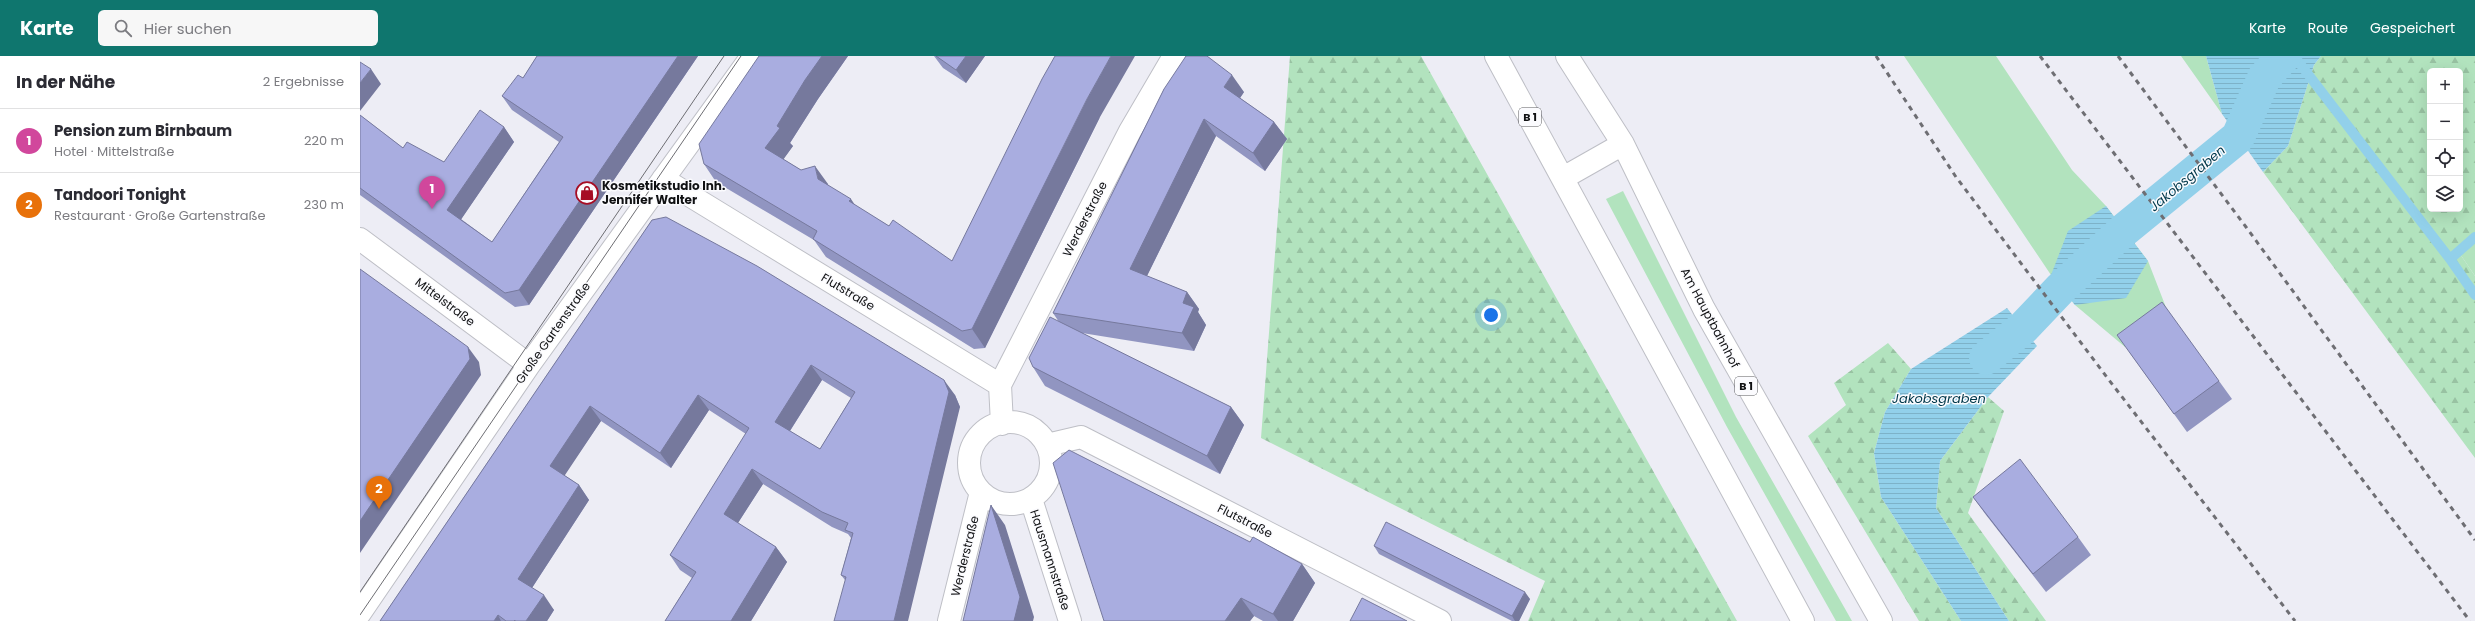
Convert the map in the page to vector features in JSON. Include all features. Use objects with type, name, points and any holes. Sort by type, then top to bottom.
[{"type":"street","name":"Große Gartenstraße","points":[[360,613],[529,365],[752,56]]},
{"type":"street","name":"Werderstraße","points":[[1000,384],[1130,131],[1174,56]]},
{"type":"street","name":"B 1","points":[[1496,56],[1803,621]]},
{"type":"street","name":"Am Hauptbahnhof","points":[[1567,56],[1623,144],[1704,309],[1881,621]]},
{"type":"street","points":[[1563,178],[1623,144]]},
{"type":"street","name":"Flutstraße","points":[[663,179],[1000,384]]},
{"type":"street","name":"Mittelstraße","points":[[360,239],[529,365]]},
{"type":"street","points":[[1000,384],[1002,424]]},
{"type":"street","points":[[1014,423],[1026,426],[1035,431],[1047,446],[1051,469],[1047,481],[1031,499],[1018,504],[1005,504],[992,500],[980,492],[970,470],[973,446],[980,436],[990,428],[1002,424],[1014,423]]},
{"type":"street","name":"Flutstraße","points":[[1047,446],[1081,437],[1440,621]]},
{"type":"street","name":"Werderstraße","points":[[949,621],[980,492]]},
{"type":"street","name":"Hausmannstraße","points":[[1031,499],[1070,621]]},
{"type":"green space","points":[[1290,56],[1421,56],[1737,621],[1528,621],[1545,581],[1261,438]]},
{"type":"green space","points":[[1904,56],[1996,56],[2072,170],[2106,206],[2148,261],[2167,310],[2125,347],[2075,305],[2051,275]]},
{"type":"green space","points":[[2181,56],[2206,56],[2222,114]]},
{"type":"green space","points":[[2321,56],[2475,56],[2475,233],[2458,251],[2475,276],[2475,458],[2263,172],[2288,146],[2314,65]]},
{"type":"green space","points":[[1623,191],[1736,417],[1852,621],[1836,621],[1727,427],[1606,199]]},
{"type":"green space","points":[[2475,233],[2475,276],[2458,251]]},
{"type":"green space","points":[[1888,343],[1911,369],[1885,412],[1874,453],[1881,497],[1961,621],[1919,621],[1808,436],[1846,405],[1834,383]]},
{"type":"green space","points":[[1988,397],[2004,411],[1968,513],[2046,621],[2009,621],[1936,508],[1940,461]]},
{"type":"water","points":[[2206,56],[2321,56],[2314,65],[2288,146],[2263,172],[2222,114]]},
{"type":"water","name":"Jakobsgraben","points":[[2106,206],[2148,261],[2126,298],[2075,305],[2051,275],[2068,231]]},
{"type":"water","name":"Jakobsgraben","points":[[2007,308],[2037,346],[1988,397],[1940,461],[1936,508],[2009,621],[1961,621],[1881,497],[1874,453],[1885,412],[1911,369]]},
{"type":"building","points":[[537,56],[678,56],[519,290],[505,293],[360,188],[360,115],[403,148],[407,142],[444,162],[480,110],[504,127],[447,210],[492,242],[563,137],[502,96],[518,75],[523,78]]},
{"type":"building","points":[[759,56],[822,56],[805,80],[777,126],[780,128],[765,148],[801,170],[815,166],[818,179],[851,199],[849,201],[889,226],[893,220],[952,261],[1042,79],[1055,56],[1111,56],[1087,99],[972,329],[962,331],[813,239],[817,231],[704,164],[699,144]]},
{"type":"building","points":[[936,56],[966,56],[956,70]]},
{"type":"building","points":[[1186,56],[1207,56],[1232,75],[1224,87],[1274,122],[1253,153],[1204,119],[1130,269],[1187,292],[1183,303],[1194,307],[1182,333],[1053,313],[1164,89]]},
{"type":"building","points":[[360,62],[371,69],[360,83]]},
{"type":"building","points":[[666,217],[757,266],[944,380],[949,392],[894,621],[834,621],[846,577],[841,575],[853,533],[845,530],[848,523],[822,512],[752,469],[724,514],[776,547],[731,621],[665,621],[696,572],[670,555],[749,428],[698,395],[660,453],[590,406],[550,466],[579,485],[518,579],[544,595],[526,621],[506,621],[498,615],[494,621],[380,621],[652,220]],"holes":[[[811,365],[855,392],[820,449],[775,422]]]},
{"type":"building","points":[[360,269],[468,347],[470,359],[360,521]]},
{"type":"building","points":[[2162,302],[2219,381],[2174,414],[2117,335]]},
{"type":"building","points":[[1050,317],[1231,407],[1207,456],[1033,367],[1029,358]]},
{"type":"building","points":[[1069,450],[1250,542],[1253,537],[1302,564],[1273,614],[1241,598],[1225,621],[1104,621],[1053,463]]},
{"type":"building","points":[[2020,459],[2078,537],[2033,574],[1973,497]]},
{"type":"building","points":[[991,505],[1020,597],[1014,621],[963,621]]},
{"type":"building","points":[[1386,522],[1525,592],[1512,616],[1374,546]]},
{"type":"building","points":[[1362,598],[1407,621],[1350,621]]},
{"type":"waterway","name":"Jakobsgraben","points":[[1986,358],[2023,328],[2061,288],[2124,230],[2238,137],[2264,78],[2284,56]]},
{"type":"waterway","points":[[2294,56],[2450,259]]},
{"type":"waterway","points":[[2475,237],[2450,259],[2475,295]]},
{"type":"tram line","points":[[360,592],[724,56]]},
{"type":"tram line","points":[[360,615],[741,56]]},
{"type":"railway","points":[[1876,56],[1956,177],[2109,380],[2295,621]]},
{"type":"railway","points":[[2040,56],[2470,621]]},
{"type":"railway","points":[[2118,56],[2246,227],[2475,540]]},
{"type":"place","name":"Kosmetikstudio Inh. Jennifer Walter","points":[[587,193]]},
{"type":"place","name":"Pension zum Birnbaum","points":[[432,209]]},
{"type":"place","name":"Tandoori Tonight","points":[[379,509]]}]
